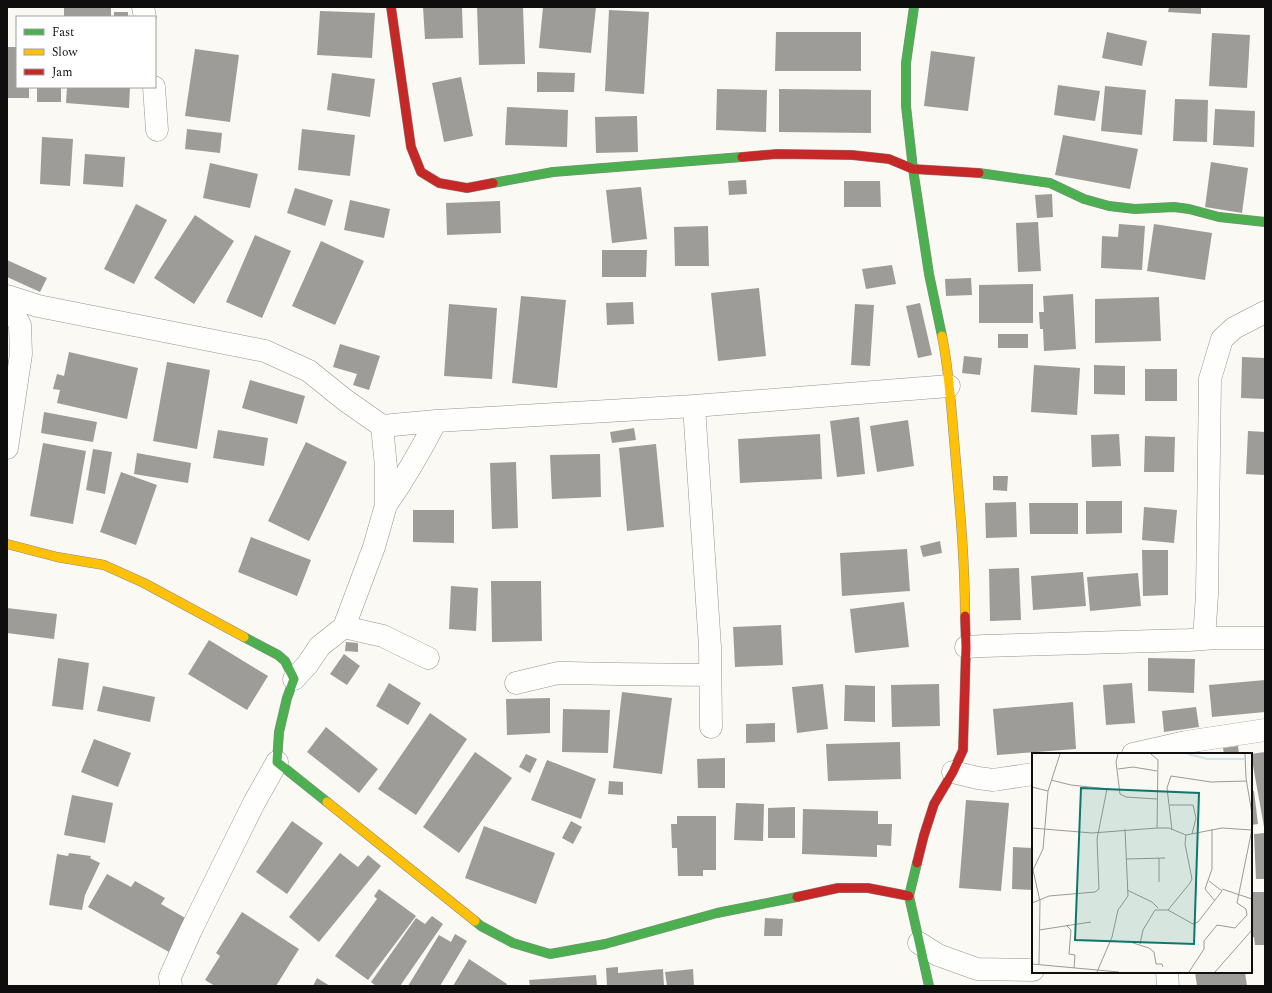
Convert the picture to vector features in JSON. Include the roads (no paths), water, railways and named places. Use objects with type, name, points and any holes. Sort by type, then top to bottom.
[{"type":"street","points":[[391,7],[411,147],[421,172],[439,183],[467,188],[553,172],[777,154],[852,154],[889,159],[913,169],[976,173],[1050,183],[1084,199],[1109,206],[1135,209],[1174,207],[1189,209],[1219,217],[1265,222]]},
{"type":"street","points":[[914,7],[906,63],[906,106],[913,169],[929,274],[946,355],[965,574],[966,647],[963,750],[953,772],[934,804],[924,835],[909,896],[929,986]]},
{"type":"street","points":[[154,88],[157,130]]},
{"type":"street","points":[[7,296],[38,306],[265,351],[309,372],[382,426],[436,421],[694,406],[949,386]]},
{"type":"street","points":[[7,300],[20,325],[21,354],[7,448]]},
{"type":"street","points":[[1204,639],[1210,379],[1222,339],[1234,328],[1265,312]]},
{"type":"street","points":[[694,406],[709,640],[711,727]]},
{"type":"street","points":[[386,505],[402,481],[436,421]]},
{"type":"street","points":[[171,986],[170,977],[192,930],[254,803],[277,762],[280,732],[287,698],[294,679],[307,665],[320,646],[344,627],[374,546],[386,505],[386,467],[382,426]]},
{"type":"street","points":[[7,544],[57,557],[104,565],[144,583],[278,655],[285,661],[294,679]]},
{"type":"street","points":[[344,627],[383,636],[428,658]]},
{"type":"street","points":[[966,647],[1265,638]]},
{"type":"street","points":[[516,683],[558,673],[710,675]]},
{"type":"street","points":[[1142,753],[1159,751],[1186,742],[1265,730]]},
{"type":"street","points":[[277,762],[480,926],[513,943],[550,954],[605,944],[717,913],[838,888],[868,888],[909,896]]},
{"type":"street","points":[[953,772],[994,780],[1032,774]]},
{"type":"street","points":[[919,942],[938,955],[977,969],[1032,970]]},
{"type":"street","points":[[1167,973],[1168,986]]}]
